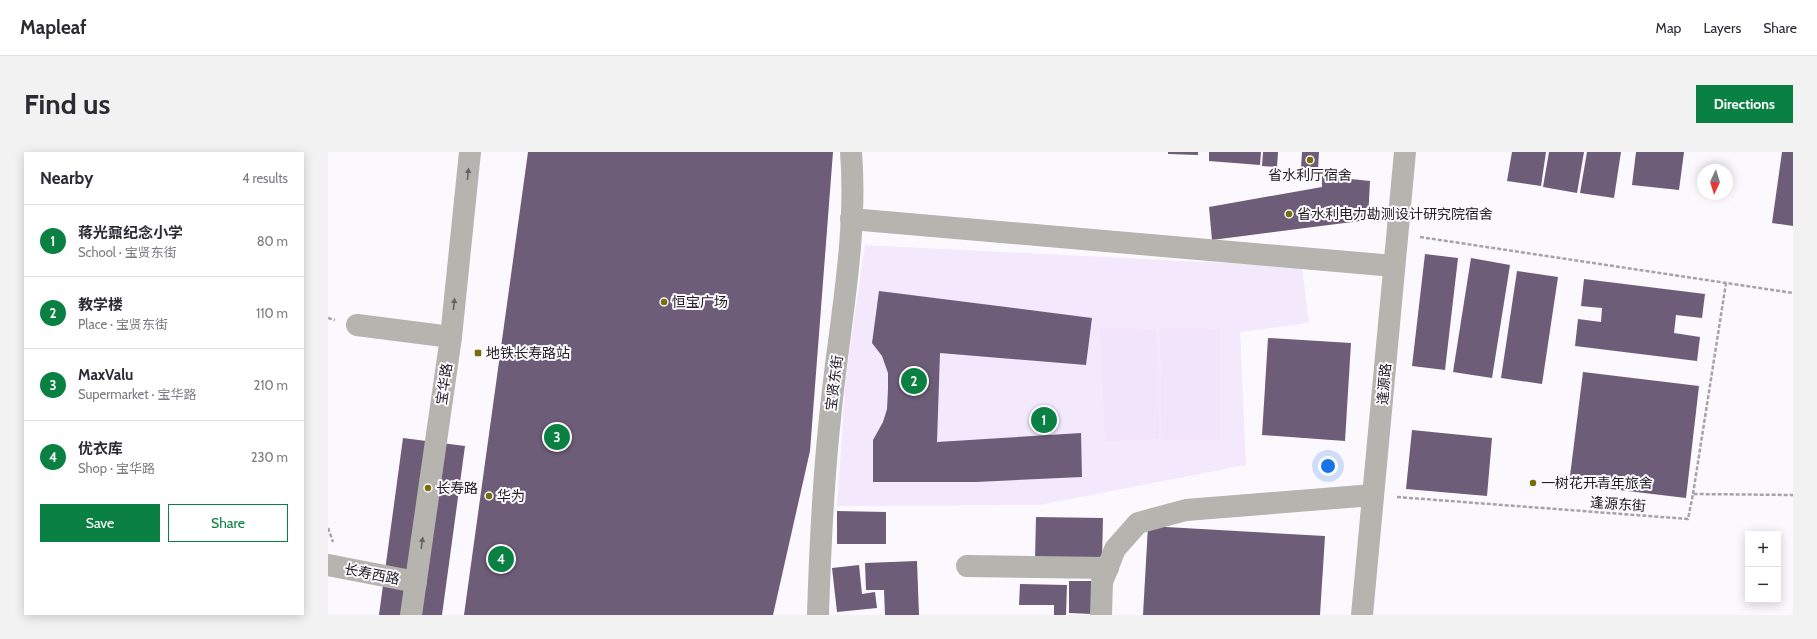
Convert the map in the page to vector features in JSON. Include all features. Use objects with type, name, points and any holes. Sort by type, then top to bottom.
[{"type":"street","name":"宝华路","points":[[411,615],[451,337],[470,152]]},
{"type":"street","name":"宝贤东街","points":[[818,615],[820,560],[830,418],[848,264],[853,179],[851,152]]},
{"type":"street","name":"逢源路","points":[[1362,615],[1405,152]]},
{"type":"street","points":[[851,219],[1394,266]]},
{"type":"street","points":[[357,324],[451,337]]},
{"type":"street","points":[[1101,615],[1102,582],[1115,549],[1138,523],[1186,510],[1374,495]]},
{"type":"street","name":"长寿西路","points":[[328,565],[416,582]]},
{"type":"street","points":[[967,566],[1108,568]]},
{"type":"path","points":[[1397,234],[1793,293]]},
{"type":"path","points":[[1726,283],[1693,494],[1793,496]]},
{"type":"path","name":"逢源东街","points":[[1374,495],[1688,519],[1693,494]]},
{"type":"path","points":[[328,528],[334,545]]},
{"type":"shaded area","points":[[865,245],[1302,267],[1309,323],[1240,332],[1246,465],[1039,505],[837,506],[846,375]]},
{"type":"shaded area","points":[[1100,328],[1156,329],[1159,439],[1105,441]]},
{"type":"shaded area","points":[[1160,328],[1220,329],[1220,440],[1162,440]]},
{"type":"building","name":"恒宝广场","points":[[528,152],[833,152],[810,451],[773,615],[464,615]]},
{"type":"building","points":[[1168,152],[1198,152],[1198,155],[1168,154]]},
{"type":"building","points":[[1209,152],[1261,152],[1260,165],[1209,161]]},
{"type":"building","name":"省水利厅宿舍","points":[[1263,152],[1278,152],[1277,167],[1262,166]]},
{"type":"building","name":"省水利厅宿舍","points":[[1302,152],[1319,152],[1318,169],[1301,168]]},
{"type":"building","points":[[1512,152],[1546,152],[1541,186],[1507,181]]},
{"type":"building","points":[[1549,152],[1584,152],[1577,193],[1543,187]]},
{"type":"building","points":[[1587,152],[1621,152],[1614,198],[1580,193]]},
{"type":"building","points":[[1636,152],[1684,152],[1679,190],[1632,185]]},
{"type":"building","points":[[1782,152],[1793,152],[1793,226],[1772,223]]},
{"type":"building","name":"省水利电力勘测设计研究院宿舍","points":[[1322,176],[1370,181],[1368,220],[1212,240],[1209,207],[1322,187]]},
{"type":"building","points":[[1425,254],[1458,258],[1445,370],[1412,366]]},
{"type":"building","points":[[1471,258],[1510,265],[1492,378],[1453,372]]},
{"type":"building","points":[[1517,271],[1558,277],[1542,384],[1501,378]]},
{"type":"building","points":[[1584,279],[1705,294],[1702,318],[1676,315],[1674,333],[1700,337],[1697,361],[1575,346],[1578,319],[1601,322],[1602,308],[1581,306]]},
{"type":"building","points":[[879,291],[1092,318],[1086,365],[940,353],[937,442],[1081,433],[1082,477],[976,482],[873,482],[873,440],[883,422],[887,409],[888,389],[888,373],[882,356],[872,343]]},
{"type":"building","points":[[1268,338],[1351,343],[1345,441],[1262,435]]},
{"type":"building","points":[[1583,372],[1699,386],[1686,498],[1569,484]]},
{"type":"building","points":[[1412,430],[1492,438],[1487,496],[1406,489]]},
{"type":"building","name":"长寿路","points":[[403,438],[465,446],[442,615],[379,615]]},
{"type":"building","points":[[837,511],[886,512],[886,544],[837,544]]},
{"type":"building","points":[[1036,517],[1103,518],[1102,561],[1035,559]]},
{"type":"building","points":[[1148,526],[1325,536],[1320,615],[1143,615]]},
{"type":"building","points":[[917,561],[919,615],[885,615],[884,590],[866,590],[865,563]]},
{"type":"building","points":[[859,565],[862,594],[875,592],[877,608],[837,612],[832,568]]},
{"type":"building","points":[[1069,581],[1092,581],[1092,614],[1069,613]]},
{"type":"building","points":[[1020,584],[1067,585],[1066,615],[1054,615],[1054,605],[1019,605]]},
{"type":"place","name":"省水利厅宿舍","points":[[1310,160]]},
{"type":"place","name":"省水利电力勘测设计研究院宿舍","points":[[1289,214]]},
{"type":"place","name":"恒宝广场","points":[[664,302]]},
{"type":"place","name":"地铁长寿路站","points":[[478,353]]},
{"type":"place","name":"教学楼","points":[[914,381]]},
{"type":"place","name":"蒋光鼐纪念小学","points":[[1044,420]]},
{"type":"place","name":"MaxValu","points":[[557,437]]},
{"type":"place","name":"一树花开青年旅舍","points":[[1533,483]]},
{"type":"place","name":"长寿路","points":[[428,488]]},
{"type":"place","name":"华为","points":[[489,496]]},
{"type":"place","name":"优衣库","points":[[501,559]]}]
